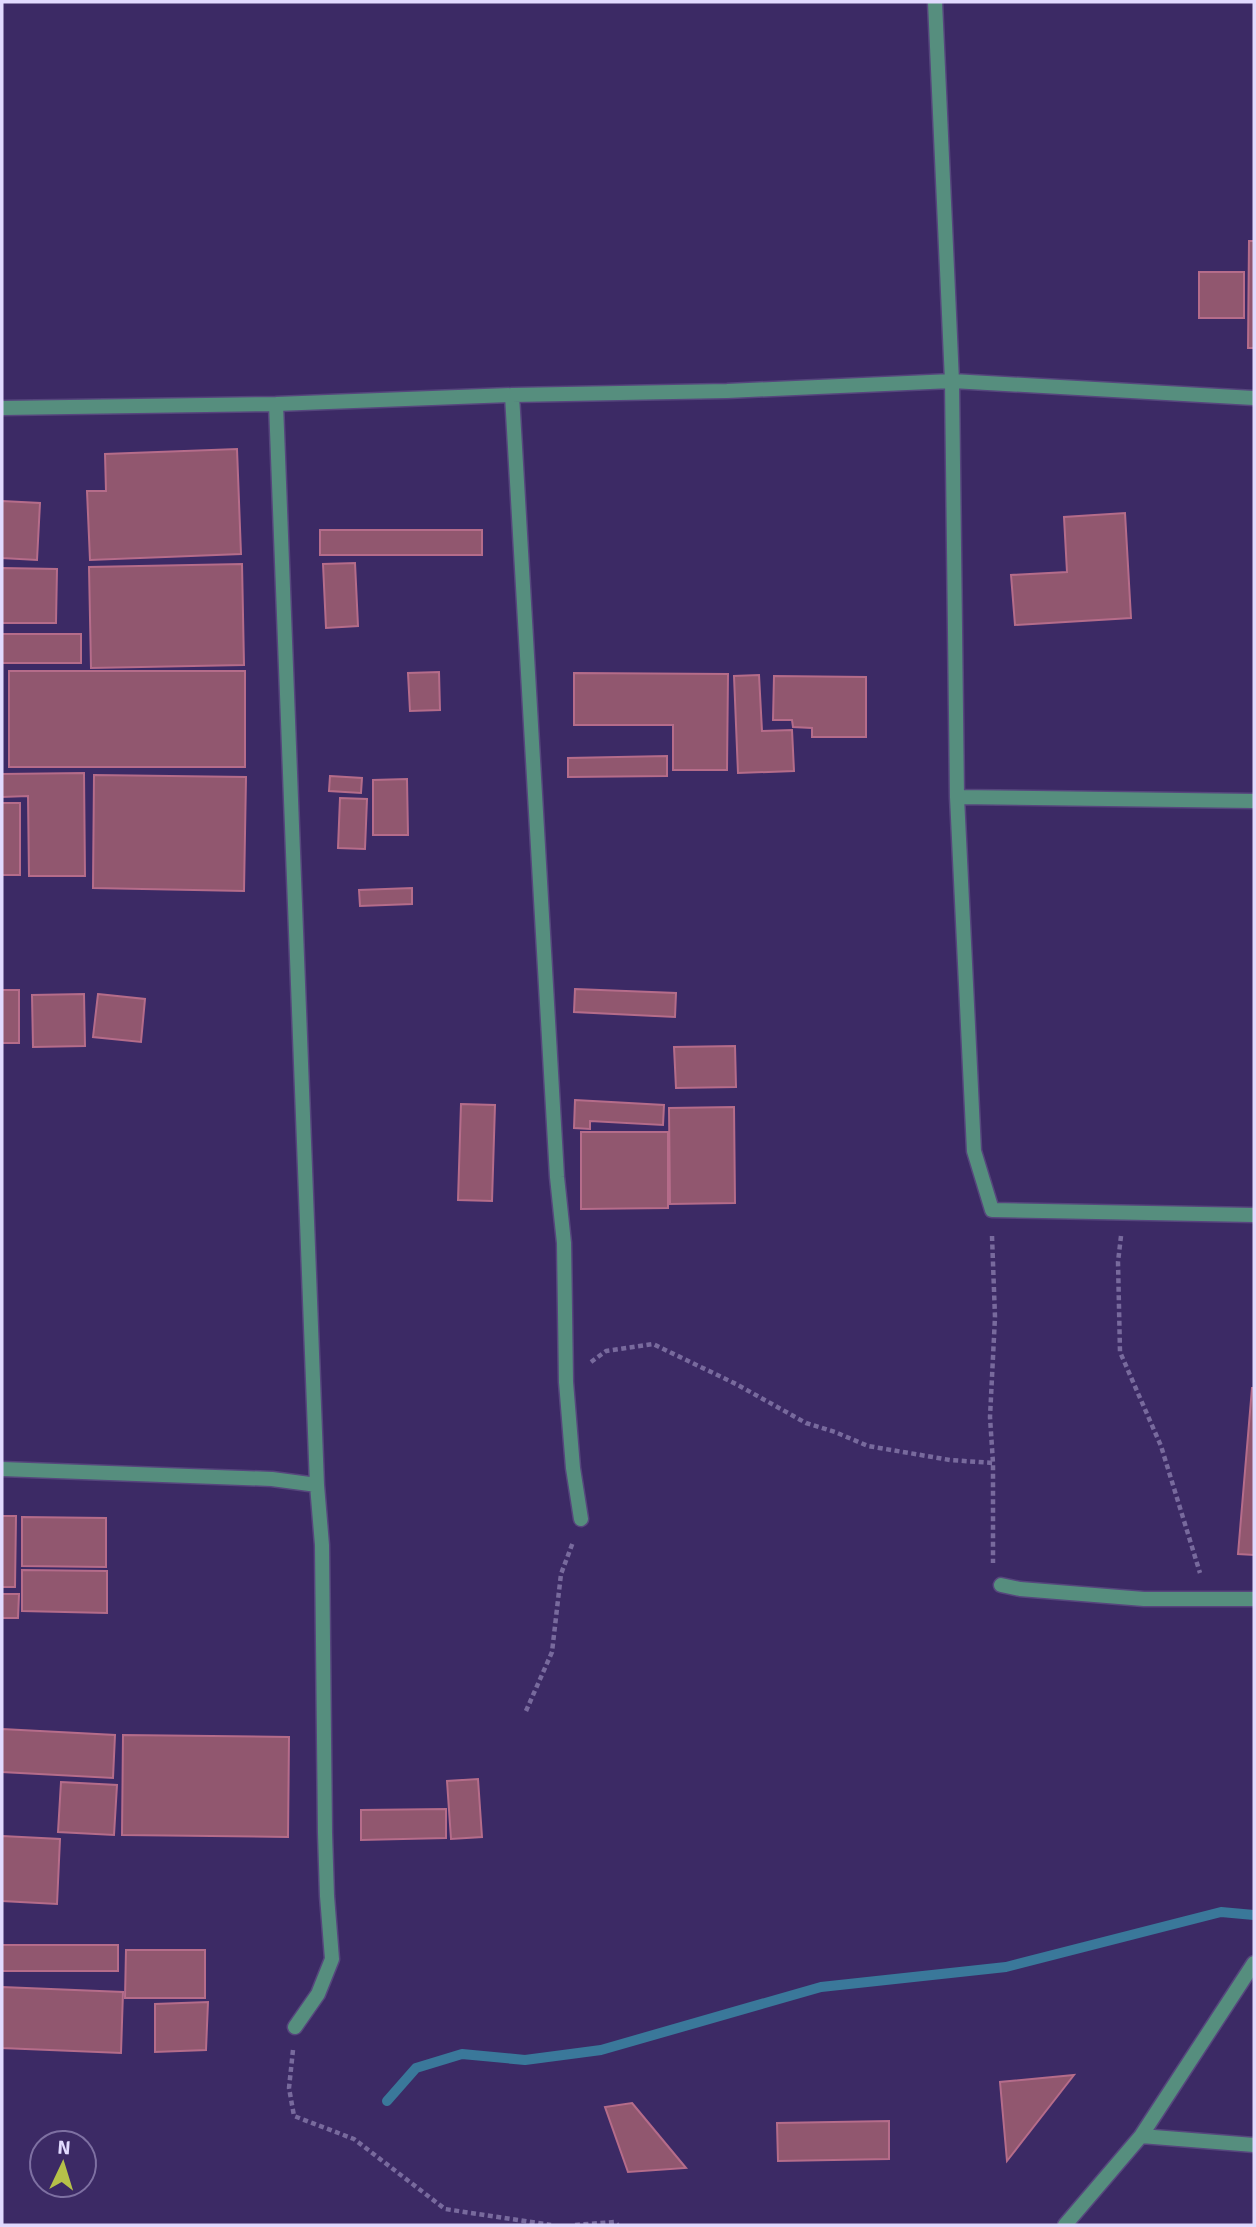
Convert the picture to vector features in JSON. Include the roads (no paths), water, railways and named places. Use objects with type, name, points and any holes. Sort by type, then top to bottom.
[{"type":"street","points":[[935,2],[952,381],[957,797],[974,1151],[992,1210],[1254,1215]]},
{"type":"street","points":[[2,408],[276,404],[512,395],[727,391],[952,381],[1254,398]]},
{"type":"street","points":[[512,395],[555,1149],[564,1243],[566,1382],[573,1468],[581,1519]]},
{"type":"street","points":[[276,404],[317,1485],[322,1545],[326,1846],[332,1959],[318,1994],[295,2027]]},
{"type":"street","points":[[957,797],[1254,801]]},
{"type":"street","points":[[2,1469],[272,1479],[317,1485]]},
{"type":"street","points":[[1002,1585],[1020,1589],[1144,1599],[1254,1599]]},
{"type":"street","points":[[1066,2225],[1141,2136],[1254,1963]]},
{"type":"street","points":[[1141,2136],[1254,2145]]},
{"type":"waterway","points":[[387,2101],[416,2068],[462,2054],[525,2060],[601,2050],[821,1987],[1006,1967],[1221,1912],[1254,1915]]}]
